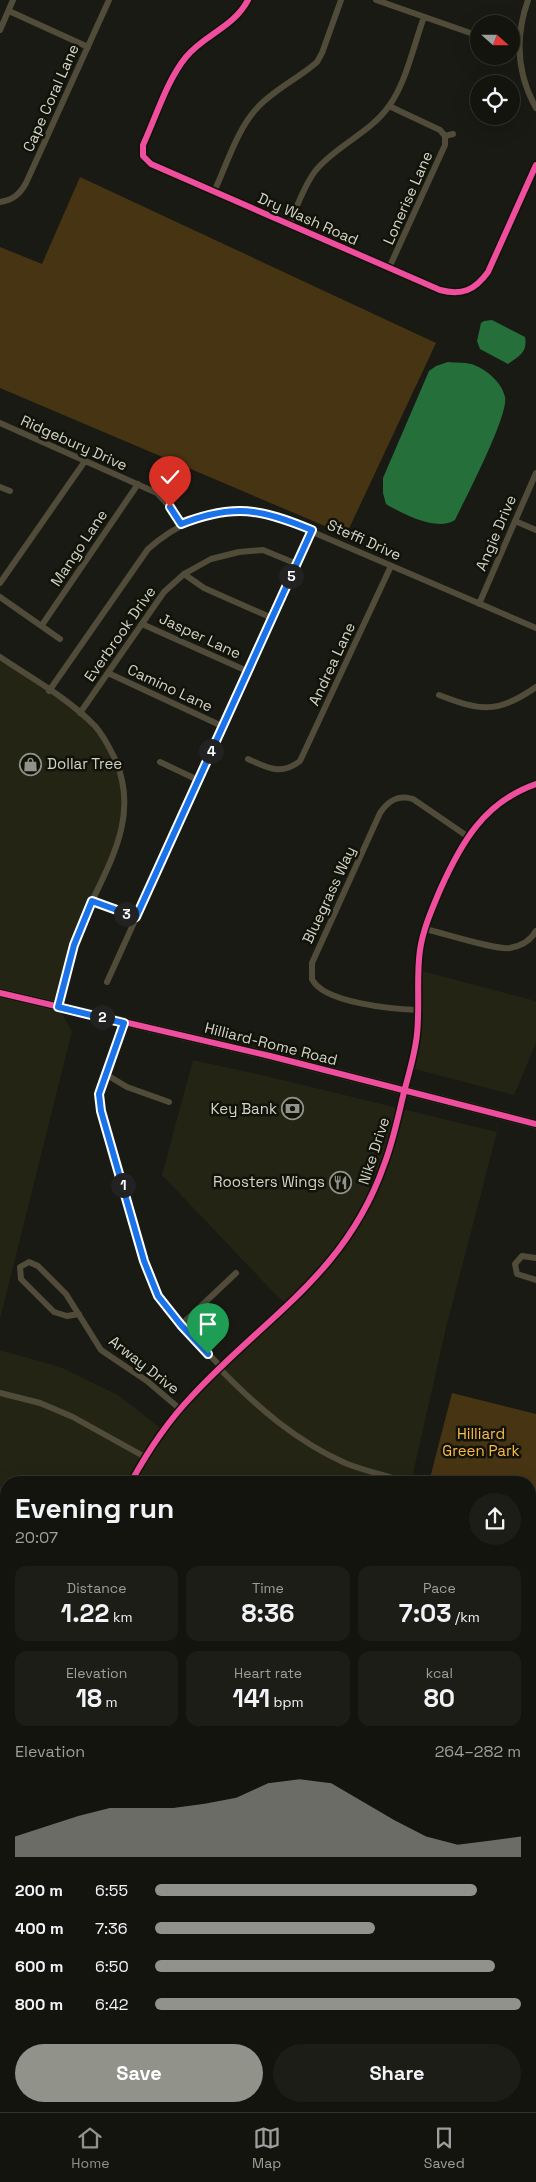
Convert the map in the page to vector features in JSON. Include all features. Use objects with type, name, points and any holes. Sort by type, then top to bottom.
[{"type":"main road","name":"Hilliard-Rome Road","points":[[0,993],[270,1056],[536,1124]]},
{"type":"street","points":[[0,30],[14,0]]},
{"type":"street","name":"Cape Coral Lane","points":[[0,202],[10,200],[20,194],[26,183],[109,0]]},
{"type":"street","name":"Dry Wash Road","points":[[248,0],[238,16],[186,57],[176,73],[143,145],[143,156],[151,164],[440,290],[454,294],[468,291],[480,283],[488,272],[536,165]]},
{"type":"street","points":[[214,192],[250,116],[266,99],[317,62],[341,0]]},
{"type":"street","points":[[376,0],[470,33]]},
{"type":"street","points":[[520,29],[528,0]]},
{"type":"street","points":[[8,11],[88,46]]},
{"type":"street","points":[[289,225],[315,171],[332,154],[364,130],[389,106],[398,88],[424,17]]},
{"type":"street","points":[[520,65],[528,95],[536,108]]},
{"type":"street","points":[[389,106],[440,130],[445,136],[453,134]]},
{"type":"street","name":"Lonerise Lane","points":[[390,268],[445,145],[445,136]]},
{"type":"street","name":"Ridgebury Drive","points":[[0,423],[138,484],[164,498],[181,524]]},
{"type":"street","points":[[0,583],[85,461]]},
{"type":"street","name":"Angie Drive","points":[[479,604],[536,472]]},
{"type":"street","name":"Mango Lane","points":[[42,625],[138,484]]},
{"type":"street","points":[[0,486],[10,491]]},
{"type":"street","name":"Steffi Drive","points":[[49,691],[148,549],[163,535],[181,524],[217,512],[256,511],[273,515],[312,530],[536,628]]},
{"type":"street","points":[[515,521],[536,530]]},
{"type":"street","points":[[107,982],[312,530]]},
{"type":"street","name":"Everbrook Drive","points":[[80,713],[164,592],[184,574],[211,559],[239,552],[263,550],[297,564]]},
{"type":"street","name":"Andrea Lane","points":[[248,759],[270,769],[289,769],[300,761],[391,566]]},
{"type":"street","points":[[184,574],[204,588],[272,618]]},
{"type":"street","points":[[0,597],[60,639]]},
{"type":"street","name":"Jasper Lane","points":[[142,624],[247,671]]},
{"type":"street","points":[[0,657],[80,713],[96,728],[109,747],[118,767],[125,801],[123,829],[74,945],[58,1007]]},
{"type":"street","name":"Camino Lane","points":[[108,673],[222,726]]},
{"type":"street","points":[[439,695],[471,706],[487,708],[510,702],[536,687]]},
{"type":"street","points":[[160,762],[198,780]]},
{"type":"street","name":"Nike Drive","points":[[134,1476],[145,1457],[180,1409],[310,1284],[349,1236],[377,1185],[387,1157],[405,1091],[417,1036],[418,970],[425,929],[467,836],[490,812],[504,801],[536,784]]},
{"type":"street","name":"Bluegrass Way","points":[[418,1010],[377,1007],[323,992],[312,979],[312,963],[380,813],[390,801],[403,797],[413,799],[467,836]]},
{"type":"street","points":[[92,901],[136,917]]},
{"type":"street","points":[[425,929],[503,948],[520,945],[528,940],[536,931]]},
{"type":"street","points":[[124,1023],[99,1094],[101,1111],[140,1246],[158,1296],[181,1325],[221,1369],[269,1416],[309,1444],[346,1463],[388,1476]]},
{"type":"street","points":[[107,1075],[127,1087],[169,1102]]},
{"type":"street","points":[[536,1258],[522,1256],[514,1264],[514,1269],[522,1277],[536,1280]]},
{"type":"street","name":"Arway Drive","points":[[79,1314],[67,1316],[54,1312],[20,1279],[20,1267],[29,1262],[38,1266],[66,1294],[79,1314],[101,1350],[147,1381],[180,1409]]},
{"type":"street","points":[[181,1325],[236,1273]]},
{"type":"street","points":[[0,1393],[40,1403],[73,1417],[145,1457]]},
{"type":"shaded area","points":[[492,320],[525,337],[524,350],[508,364],[480,349],[477,341],[481,323]]},
{"type":"shaded area","points":[[448,362],[468,363],[482,369],[497,381],[505,397],[504,407],[494,438],[455,520],[439,524],[420,520],[386,504],[383,493],[383,478],[429,371],[436,366]]},
{"type":"shaded area","points":[[0,657],[74,709],[106,741],[123,783],[123,829],[79,929],[58,1007],[72,1031],[0,1319]]},
{"type":"shaded area","points":[[418,970],[536,1001],[536,1043],[514,1095],[411,1068],[417,1035]]},
{"type":"shaded area","points":[[193,1060],[497,1132],[446,1328],[412,1476],[0,1476],[0,1350],[60,1367],[118,1395],[163,1430],[191,1397],[289,1305],[278,1297],[162,1175]]},
{"type":"green space","points":[[80,177],[436,343],[346,535],[0,388],[0,247],[42,264]]},
{"type":"green space","name":"Hilliard Green Park","points":[[452,1393],[536,1414],[536,1476],[431,1476]]},
{"type":"cycle path","points":[[248,0],[235,17],[202,42],[179,66],[162,99],[143,145],[143,156],[151,164],[448,292],[467,290],[478,283],[488,272],[536,165]]},
{"type":"cycle path","points":[[134,1476],[158,1437],[174,1416],[220,1368],[301,1292],[326,1265],[348,1236],[368,1203],[390,1147],[413,1056],[418,1024],[420,950],[423,934],[431,912],[448,873],[476,826],[502,802],[536,784]]},
{"type":"cycle path","points":[[0,993],[270,1056],[536,1124]]},
{"type":"place","name":"Dollar Tree","points":[[31,764]]},
{"type":"place","name":"Key Bank","points":[[293,1109]]},
{"type":"place","name":"Roosters Wings","points":[[341,1182]]},
{"type":"route","points":[[170,507],[181,524],[217,512],[236,510],[256,511],[273,515],[312,530],[136,917],[92,901],[79,929],[58,1007],[124,1023],[99,1094],[101,1111],[144,1261],[158,1296],[181,1325],[208,1354]]}]
